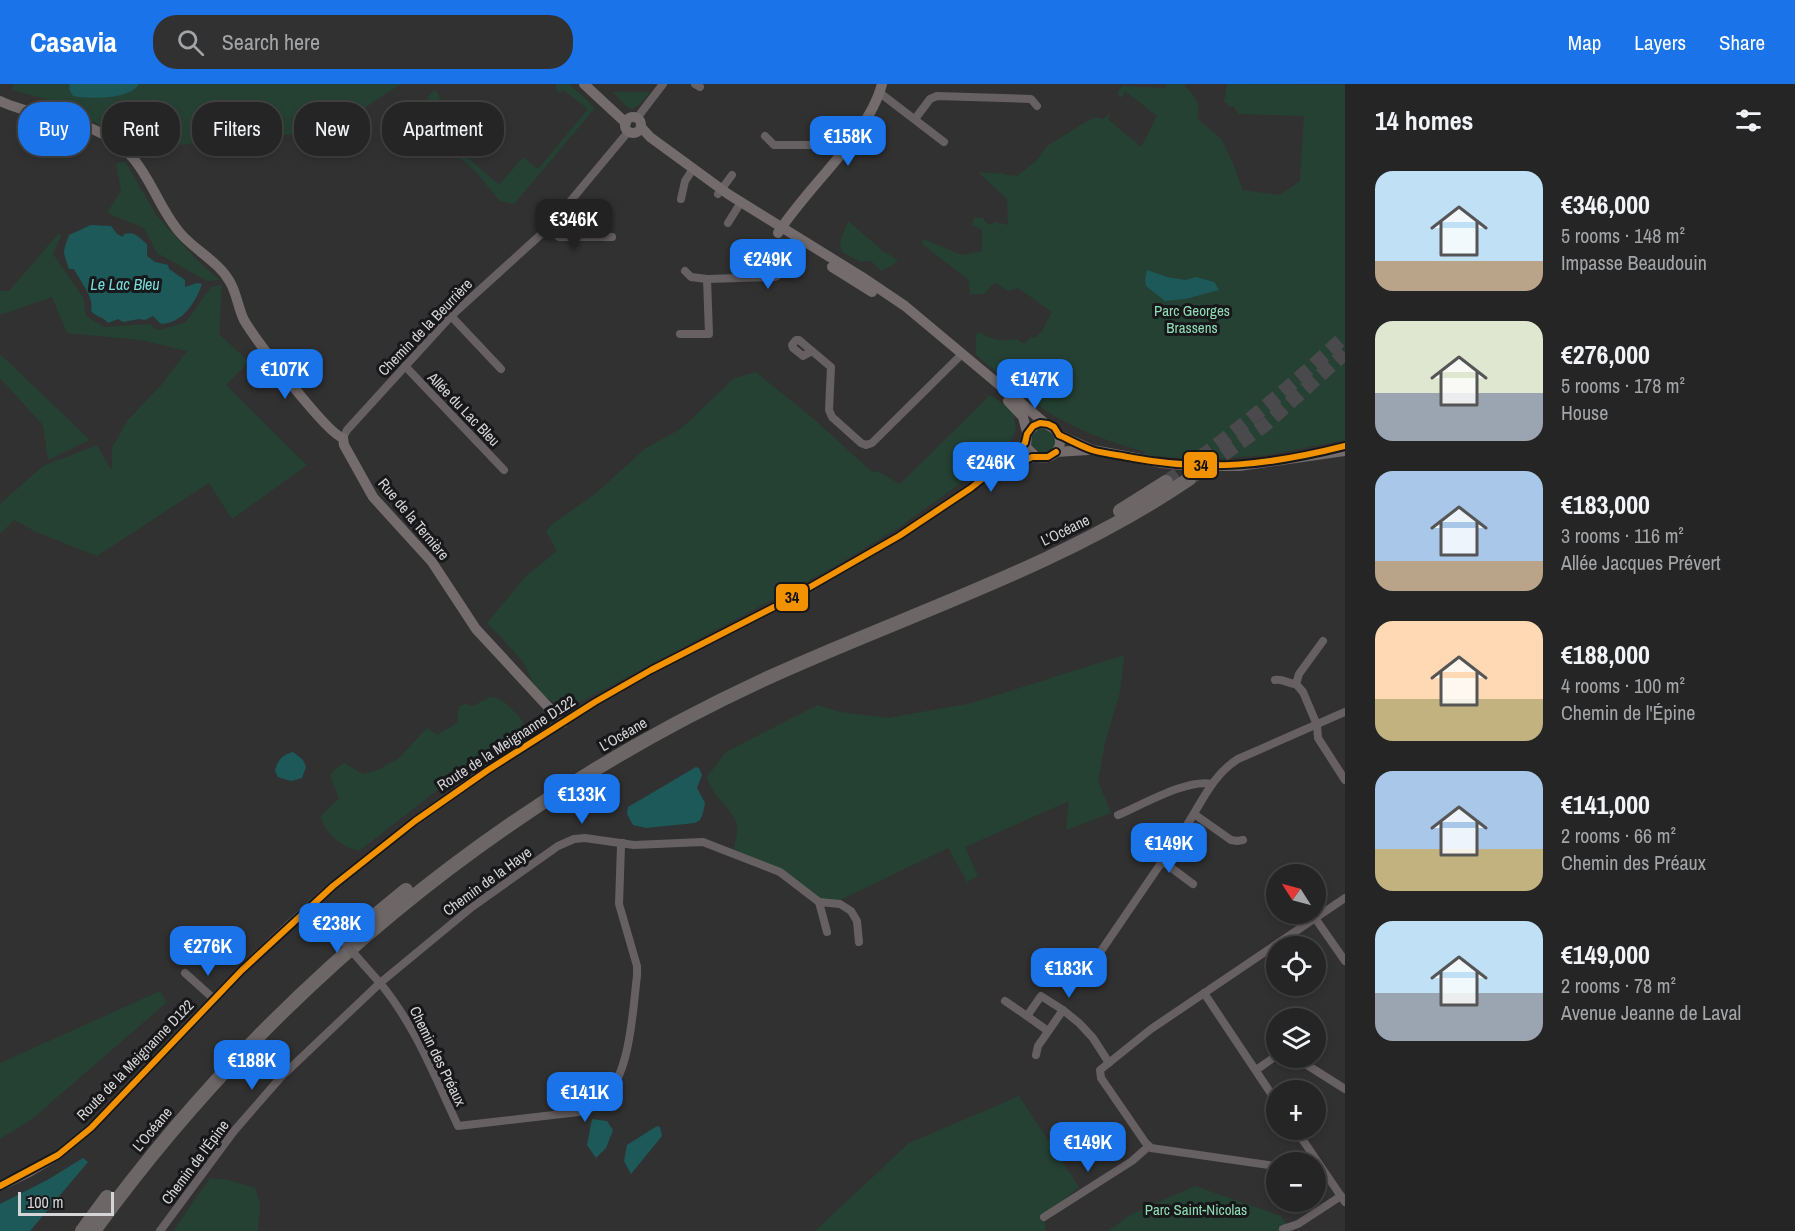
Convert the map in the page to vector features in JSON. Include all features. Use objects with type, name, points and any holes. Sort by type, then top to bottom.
[{"type":"highway","name":"L’Océane","points":[[94,1231],[138,1172],[196,1102],[299,996],[368,933],[418,892],[523,815],[607,762],[702,710],[815,657],[1058,553],[1129,516],[1189,479]]},
{"type":"highway","name":"L’Océane","points":[[82,1231],[136,1160],[192,1094],[243,1038],[295,987],[388,905],[448,857],[518,807],[602,755],[688,707],[779,663],[1048,547],[1107,518],[1166,482]]},
{"type":"street","points":[[584,84],[691,171],[801,247],[896,307],[959,357],[1017,408],[1023,417],[1029,451],[1036,457]]},
{"type":"street","points":[[592,84],[633,125]]},
{"type":"street","name":"Chemin de la Beurrière","points":[[344,438],[347,430],[451,316],[548,228],[633,125],[663,84]]},
{"type":"street","points":[[779,231],[862,125],[881,88],[915,120],[944,142]]},
{"type":"street","points":[[0,90],[0,100]]},
{"type":"street","points":[[915,120],[930,99],[936,96],[1031,99],[1037,106]]},
{"type":"street","name":"Rue de la Ternière","points":[[0,100],[25,111],[94,128],[108,136],[132,158],[181,234],[226,275],[232,285],[244,321],[298,393],[333,432],[344,438],[344,445],[373,497],[432,562],[476,629],[563,723]]},
{"type":"street","points":[[765,136],[774,145],[832,145],[844,149]]},
{"type":"street","points":[[681,199],[691,171]]},
{"type":"street","points":[[720,192],[732,175]]},
{"type":"street","points":[[728,223],[739,205]]},
{"type":"street","points":[[548,228],[559,237],[612,237]]},
{"type":"street","points":[[779,231],[862,277],[905,306],[1046,424],[1054,428],[1059,435],[1093,450],[1162,463],[1221,467],[1314,454],[1345,446]]},
{"type":"street","points":[[685,271],[691,277],[707,279],[775,277],[786,271],[801,247]]},
{"type":"street","points":[[680,334],[709,334],[707,279]]},
{"type":"street","points":[[451,316],[501,369]]},
{"type":"street","points":[[812,351],[831,367],[829,410],[832,417],[866,445],[872,443],[959,357]]},
{"type":"street","name":"Allée du Lac Bleu","points":[[405,366],[504,470]]},
{"type":"street","points":[[971,488],[1026,437],[1035,425],[1046,424]]},
{"type":"street","points":[[1056,452],[1059,435]]},
{"type":"street","points":[[971,488],[1016,463],[1036,457],[1048,457],[1056,452],[1093,450]]},
{"type":"street","points":[[1314,454],[1345,452]]},
{"type":"street","name":"Route de la Meignanne D122","points":[[0,1186],[58,1155],[91,1128],[242,970],[311,905],[415,821],[488,770],[651,670],[849,567],[971,488]]},
{"type":"street","points":[[1296,684],[1299,674],[1323,641]]},
{"type":"street","points":[[1275,680],[1281,679],[1290,684],[1296,684],[1303,692],[1317,725],[1318,738],[1345,780]]},
{"type":"street","points":[[1086,973],[1212,784],[1227,766],[1345,712]]},
{"type":"street","points":[[1118,815],[1178,787],[1212,784]]},
{"type":"street","points":[[1194,814],[1231,840],[1243,840]]},
{"type":"street","name":"Chemin de la Haye","points":[[380,983],[472,907],[558,846],[574,839],[585,838],[634,845],[703,842],[780,872],[819,902],[840,904],[851,911],[857,921],[859,942]]},
{"type":"street","name":"Chemin des Préaux","points":[[380,983],[396,1002],[415,1036],[458,1126],[579,1112],[592,1108],[611,1090],[621,1068],[628,1046],[638,976],[618,904],[622,843]]},
{"type":"street","points":[[1162,861],[1193,884]]},
{"type":"street","points":[[1326,911],[1345,898]]},
{"type":"street","points":[[819,902],[827,932]]},
{"type":"street","points":[[311,905],[380,983]]},
{"type":"street","points":[[1266,1165],[1149,1146],[1099,1072],[1102,1067],[1135,1044],[1151,1029],[1306,924]]},
{"type":"street","points":[[1319,924],[1345,961]]},
{"type":"street","points":[[185,973],[214,999]]},
{"type":"street","name":"Chemin de l'Épine","points":[[160,1231],[234,1131],[281,1077],[380,983]]},
{"type":"street","points":[[1204,993],[1266,1086]]},
{"type":"street","points":[[1027,1016],[1041,996],[1079,1023],[1093,1038],[1109,1063]]},
{"type":"street","points":[[1005,1001],[1048,1031]]},
{"type":"street","points":[[1035,1055],[1038,1046],[1063,1010]]},
{"type":"street","points":[[1256,1070],[1266,1063]]},
{"type":"street","points":[[1312,1068],[1345,1089]]},
{"type":"street","points":[[1044,1217],[1132,1161],[1149,1146]]},
{"type":"street","points":[[1283,1229],[1298,1224],[1343,1199],[1326,1179]]},
{"type":"green space","points":[[13,84],[401,84],[370,104],[370,102],[294,102],[294,134],[282,135],[282,102],[192,102],[192,144],[180,145],[180,102],[102,102],[102,126],[90,120],[90,102],[54,102],[12,90]]},
{"type":"green space","points":[[556,84],[569,84],[591,104],[590,106],[595,108],[514,204],[500,201],[475,171],[458,156],[466,156],[499,185],[523,157],[538,169],[588,109],[563,90],[560,93],[556,89]]},
{"type":"green space","name":"Parc Georges Brassens","points":[[1167,84],[1184,84],[1193,96],[1199,108],[1197,118],[1221,139],[1243,190],[1280,195],[1300,181],[1304,116],[1239,114],[1233,106],[1228,107],[1228,103],[1224,103],[1227,84],[1345,85],[1345,440],[1268,455],[1201,460],[1145,455],[1145,452],[1099,437],[1056,417],[976,355],[976,335],[979,332],[997,340],[1017,339],[1024,344],[1042,331],[1052,312],[1018,288],[1008,291],[995,282],[984,294],[970,294],[969,280],[922,244],[923,239],[962,255],[982,251],[982,230],[972,225],[974,218],[982,218],[989,225],[996,222],[1008,225],[1007,199],[978,172],[999,174],[999,172],[1017,176],[1037,160],[1047,146],[1094,117],[1103,119],[1110,113],[1108,119],[1141,147],[1157,116],[1125,91],[1122,98],[1117,94],[1122,86],[1165,88]]},
{"type":"green space","points":[[435,89],[442,102],[425,102],[429,96]]},
{"type":"green space","points":[[613,92],[650,92],[640,104],[632,109],[627,107]]},
{"type":"green space","points":[[125,161],[156,215],[195,258],[219,280],[207,281],[157,253],[144,228],[107,213],[121,191],[116,163]]},
{"type":"green space","points":[[848,221],[883,251],[898,260],[881,271],[871,261],[860,262],[842,252],[840,242]]},
{"type":"green space","points":[[59,233],[61,236],[53,254],[83,297],[86,316],[104,327],[150,324],[157,330],[185,323],[211,287],[222,285],[219,334],[249,362],[226,385],[307,465],[232,519],[209,483],[97,556],[36,532],[14,520],[0,534],[0,504],[43,466],[97,445],[112,471],[112,448],[128,420],[163,383],[187,351],[141,340],[67,333],[52,297],[0,315],[0,291],[9,291]]},
{"type":"green space","points":[[0,354],[90,440],[48,460],[43,425],[0,378]]},
{"type":"green space","points":[[756,372],[815,420],[872,472],[877,471],[900,484],[990,395],[1014,414],[1016,431],[1005,449],[965,480],[898,528],[832,568],[580,702],[559,704],[548,699],[533,682],[522,661],[487,623],[527,575],[557,551],[546,531],[551,525],[595,494],[646,448],[682,428],[734,378]]},
{"type":"green space","points":[[1047,427],[1057,439],[1054,448],[1043,453],[1036,451],[1030,443],[1034,430]]},
{"type":"green space","points":[[1124,655],[1120,692],[1105,743],[1098,781],[1111,813],[1066,830],[1069,801],[965,847],[978,876],[967,882],[948,848],[838,901],[819,902],[780,872],[734,849],[737,834],[735,819],[713,791],[707,777],[726,752],[817,705],[840,712],[888,718],[972,703]]},
{"type":"green space","points":[[491,697],[504,702],[523,721],[519,731],[466,768],[359,851],[340,843],[330,833],[321,816],[339,798],[330,776],[334,770],[344,763],[363,774],[378,770],[398,759],[427,728],[437,735],[457,723],[459,706],[465,704],[473,706]]},
{"type":"green space","points":[[160,991],[167,1002],[32,1119],[0,1139],[0,1063]]},
{"type":"green space","points":[[1019,1096],[1079,1187],[1044,1217],[1046,1231],[815,1231],[909,1143]]},
{"type":"green space","points":[[210,1178],[228,1180],[255,1188],[260,1203],[258,1231],[173,1231]]},
{"type":"green space","name":"Parc Saint-Nicolas","points":[[1195,1186],[1281,1216],[1292,1231],[1108,1231],[1130,1215]]},
{"type":"water","points":[[70,84],[139,84],[127,93],[118,96],[89,98],[73,96],[69,89]]},
{"type":"water","name":"Le Lac Bleu","points":[[91,225],[111,226],[117,234],[123,237],[128,233],[137,235],[147,244],[147,256],[155,262],[168,265],[169,269],[185,280],[185,287],[197,283],[202,284],[187,311],[176,320],[161,324],[153,316],[145,320],[123,322],[118,319],[108,323],[93,313],[89,295],[74,269],[69,269],[64,252],[69,235]]},
{"type":"water","points":[[1147,270],[1167,277],[1185,280],[1196,277],[1214,282],[1219,290],[1185,299],[1165,301],[1146,286]]},
{"type":"water","points":[[293,752],[303,760],[306,767],[302,778],[291,781],[278,777],[275,771],[277,764],[283,756]]},
{"type":"water","points":[[696,767],[702,775],[697,788],[705,803],[700,820],[695,823],[646,828],[633,825],[627,814],[628,807]]},
{"type":"water","points":[[592,1119],[607,1121],[613,1130],[606,1148],[596,1158],[587,1145]]},
{"type":"water","points":[[657,1126],[660,1127],[662,1136],[631,1174],[624,1161],[627,1145]]},
{"type":"water","points":[[83,1158],[88,1162],[30,1231],[0,1231],[0,1204],[49,1179]]},
{"type":"tunnel","points":[[1166,482],[1259,412],[1345,336]]},
{"type":"tunnel","points":[[1189,479],[1265,425],[1345,353]]},
{"type":"transit line","name":"34","points":[[0,1186],[58,1155],[91,1128],[242,970],[333,886],[415,821],[488,770],[595,702],[651,670],[782,603],[899,536],[971,488],[1016,452],[1025,443],[1027,434],[1033,426],[1040,423],[1048,424],[1054,427],[1059,435]]},
{"type":"transit line","name":"34","points":[[1059,435],[1097,451],[1188,465],[1265,462],[1345,446]]},
{"type":"transit line","name":"34","points":[[1004,470],[1032,457],[1048,457],[1056,452]]}]
